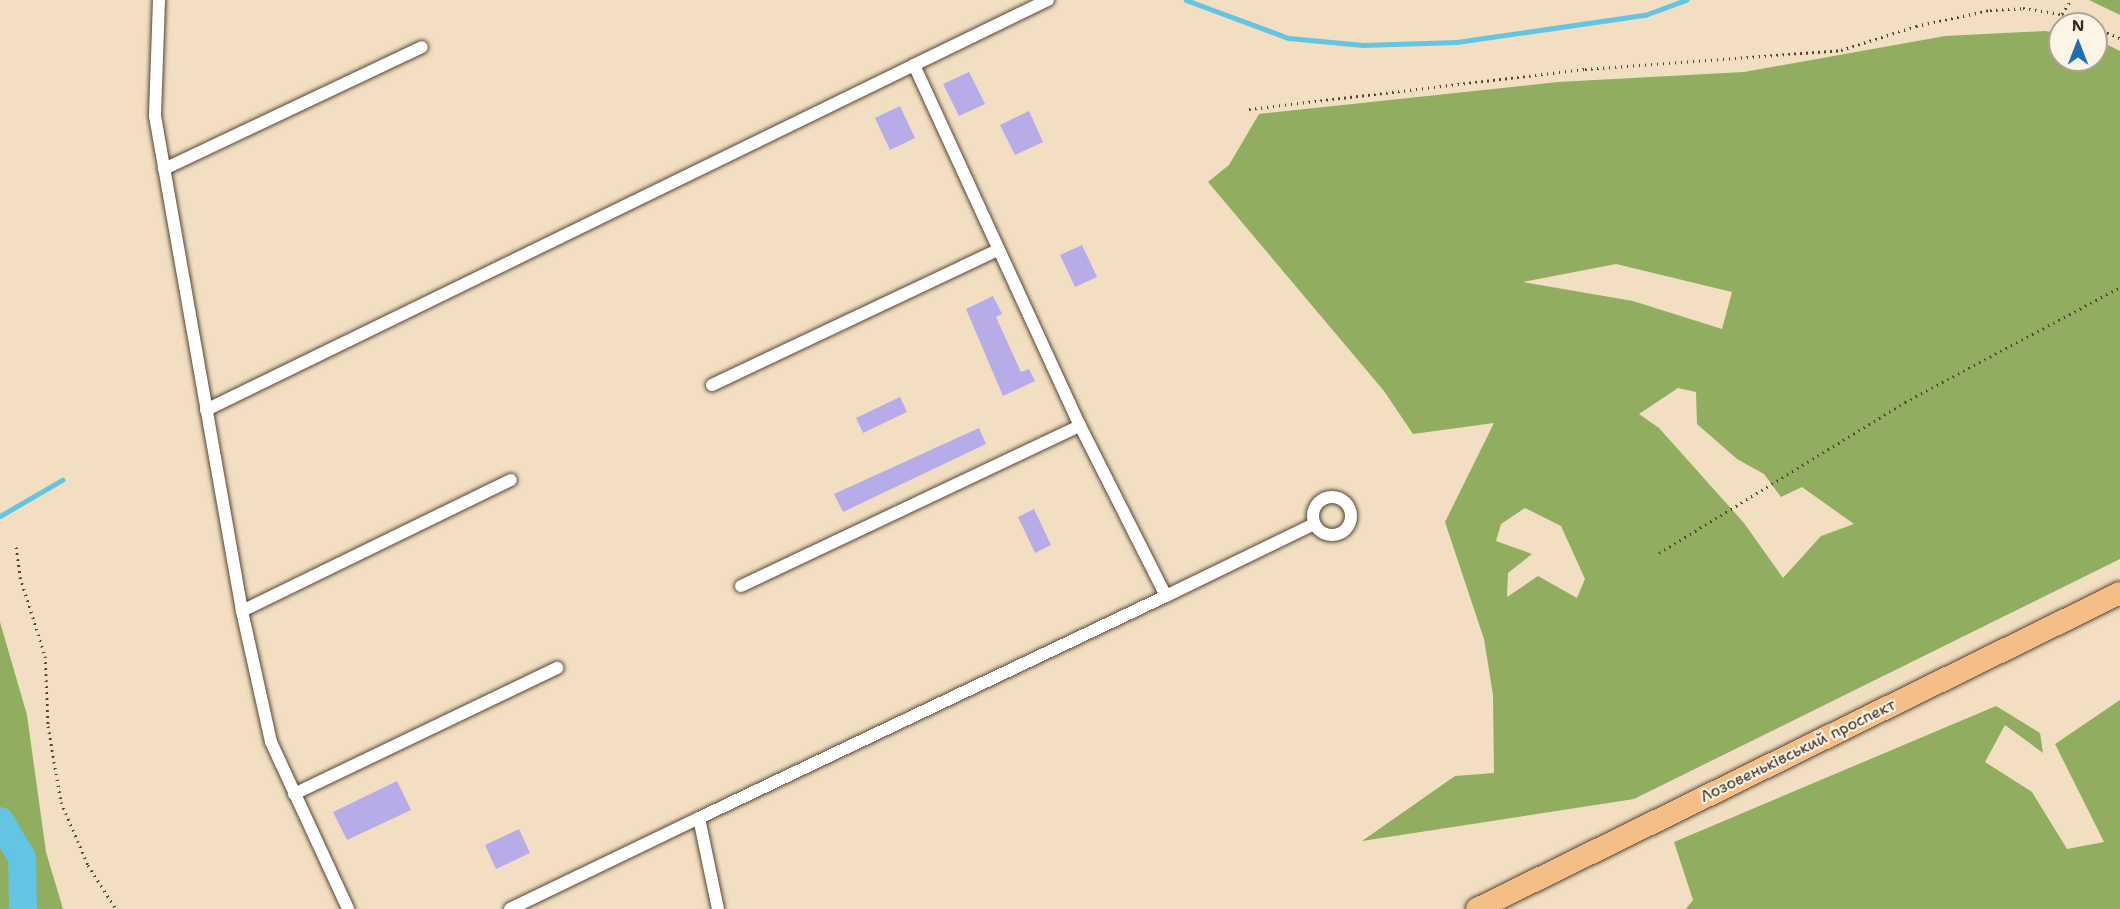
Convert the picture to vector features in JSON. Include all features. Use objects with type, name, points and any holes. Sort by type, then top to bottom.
[{"type":"highway","name":"Лозовеньківський проспект","points":[[1477,909],[2120,593]]},
{"type":"street","points":[[159,0],[155,116],[242,611],[271,742],[348,909]]},
{"type":"street","points":[[207,410],[1048,0]]},
{"type":"street","points":[[164,169],[423,46]]},
{"type":"street","points":[[914,65],[997,250],[1080,426],[1166,596]]},
{"type":"street","points":[[712,385],[997,250]]},
{"type":"street","points":[[741,586],[1080,426]]},
{"type":"street","points":[[242,611],[511,480]]},
{"type":"street","points":[[510,909],[1314,524]]},
{"type":"street","points":[[294,795],[557,668]]},
{"type":"street","points":[[699,818],[718,909]]},
{"type":"path","points":[[1249,109],[1585,69],[1841,50],[1916,26],[1990,10],[2023,8],[2049,12]]},
{"type":"path","points":[[1659,553],[1905,402],[2120,287]]},
{"type":"path","points":[[16,547],[20,577],[45,656],[48,726],[61,802],[88,865],[116,909]]},
{"type":"green space","points":[[2089,0],[2120,0],[2120,15]]},
{"type":"green space","points":[[2048,31],[2048,72],[2108,72],[2108,45],[2120,51],[2120,559],[1634,799],[1362,841],[1455,776],[1494,773],[1493,695],[1484,639],[1445,522],[1494,423],[1413,434],[1384,391],[1208,182],[1229,165],[1259,114],[1558,82],[1744,72],[1945,36]],"holes":[[[1616,264],[1732,292],[1722,329],[1633,301],[1523,282]],[[1678,388],[1696,392],[1697,424],[1737,459],[1764,474],[1781,497],[1802,487],[1854,524],[1821,536],[1783,578],[1744,523],[1659,428],[1639,414]],[[1525,508],[1561,526],[1585,579],[1577,598],[1538,576],[1507,597],[1508,573],[1532,554],[1496,541],[1501,524]]]},
{"type":"green space","points":[[0,622],[27,715],[46,852],[63,909],[0,909]]},
{"type":"green space","points":[[2120,700],[2120,909],[1686,909],[1693,900],[1674,842],[1996,706],[2040,733],[2043,753],[2005,725],[1985,762],[2032,792],[2067,849],[2104,842],[2055,744]]},
{"type":"building","points":[[969,72],[985,104],[959,116],[943,84]]},
{"type":"building","points":[[900,106],[915,138],[890,150],[875,118]]},
{"type":"building","points":[[1029,111],[1043,142],[1015,155],[1000,125]]},
{"type":"building","points":[[1082,245],[1097,277],[1075,287],[1060,255]]},
{"type":"building","points":[[993,296],[1002,314],[996,317],[1021,372],[1029,369],[1035,381],[1003,396],[966,309]]},
{"type":"building","points":[[900,397],[907,412],[863,433],[856,418]]},
{"type":"building","points":[[979,428],[986,444],[843,512],[834,494]]},
{"type":"building","points":[[1034,509],[1051,545],[1035,553],[1018,517]]},
{"type":"building","points":[[397,781],[411,810],[347,840],[333,812]]},
{"type":"building","points":[[519,829],[530,853],[496,869],[485,845]]},
{"type":"waterway","points":[[1186,0],[1289,38],[1363,45],[1457,42],[1645,15],[1686,0]]},
{"type":"waterway","points":[[0,516],[62,480]]},
{"type":"waterway","points":[[0,821],[22,858],[23,909]]}]
